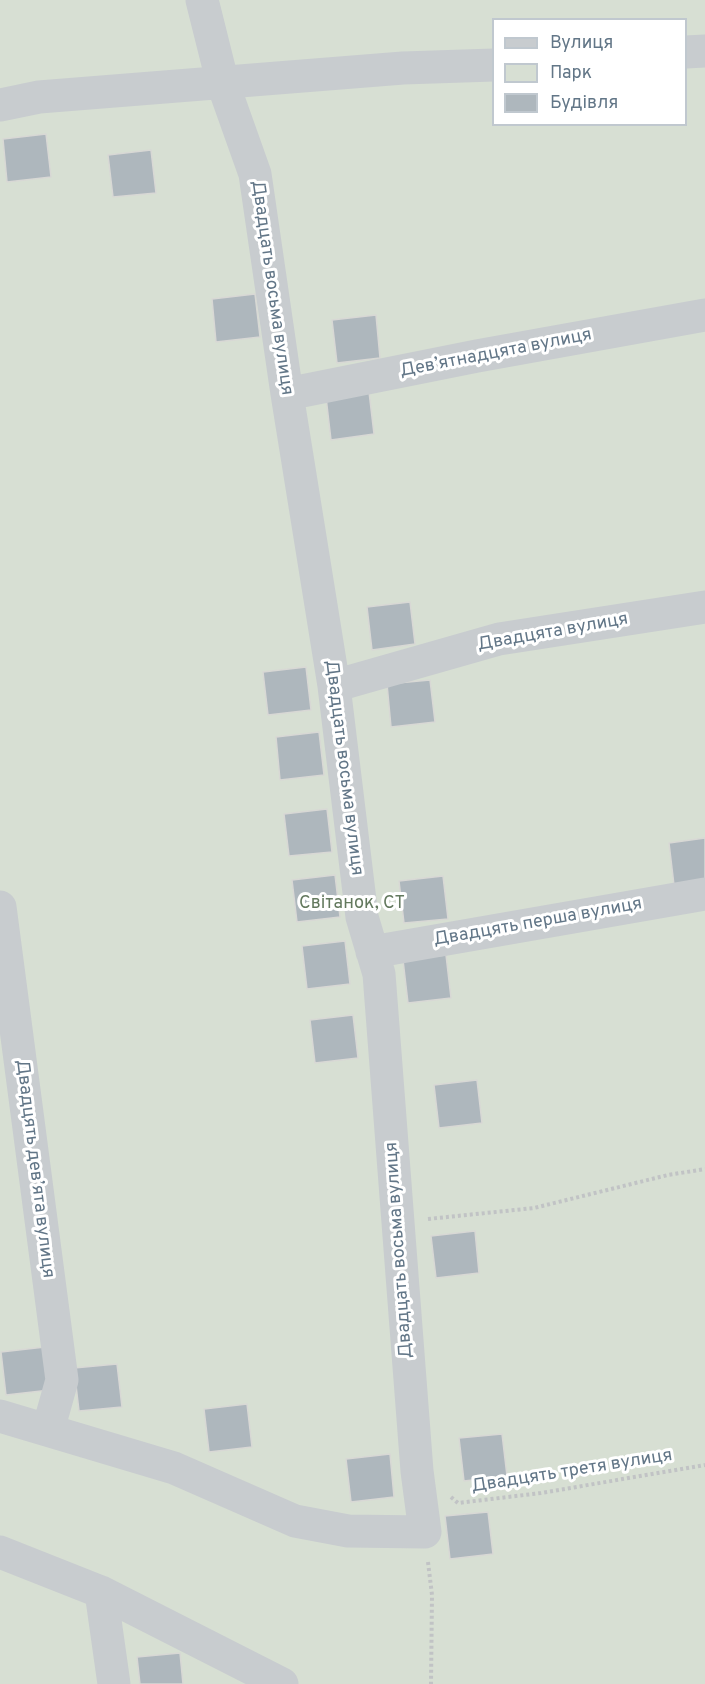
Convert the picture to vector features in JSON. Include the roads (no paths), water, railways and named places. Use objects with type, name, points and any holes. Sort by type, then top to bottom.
[{"type":"street","name":"Двадцать восьма вулиця","points":[[48,1430],[174,1468],[295,1521],[348,1531],[425,1532],[417,1471],[379,974],[362,917],[334,686],[287,394],[255,174],[223,84],[202,0]]},
{"type":"street","points":[[687,52],[705,51]]},
{"type":"street","points":[[0,105],[39,97],[403,68],[492,65]]},
{"type":"street","name":"Дев’ятнадцята вулиця","points":[[287,394],[477,356],[705,315]]},
{"type":"street","name":"Двадцята вулиця","points":[[334,686],[499,639],[705,608]]},
{"type":"street","name":"Двадцять перша вулиця","points":[[372,952],[705,894]]},
{"type":"street","name":"Двадцять дев’ята вулиця","points":[[0,907],[62,1380],[48,1430]]},
{"type":"street","points":[[0,1416],[48,1430]]},
{"type":"street","points":[[0,1552],[101,1592],[282,1684]]},
{"type":"street","points":[[101,1592],[114,1684]]},
{"type":"park label","name":"Світанок, СТ","points":[[352,904]]}]
